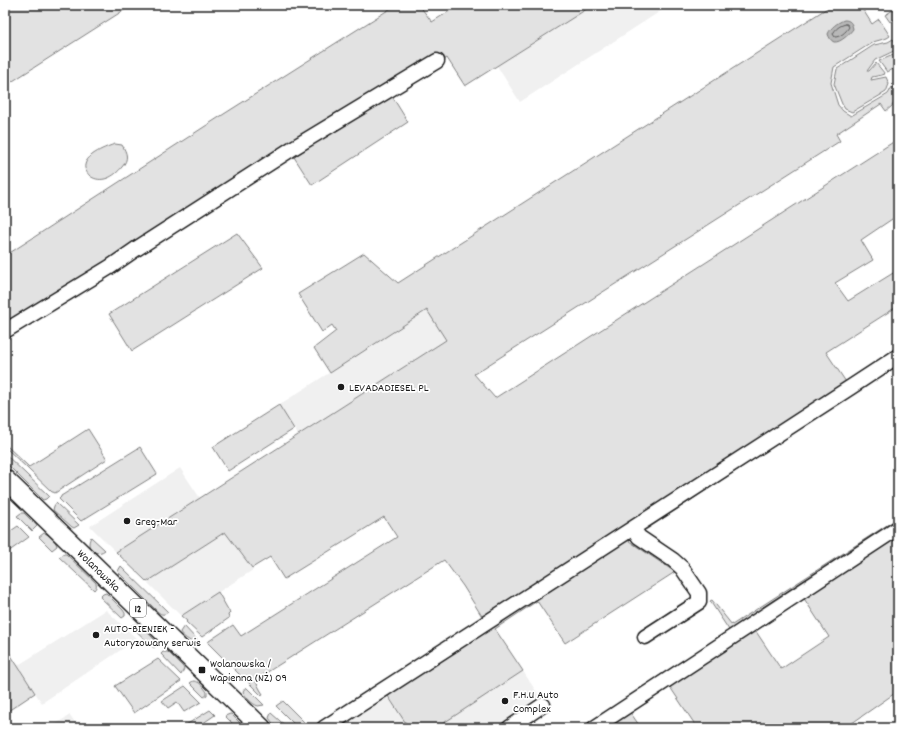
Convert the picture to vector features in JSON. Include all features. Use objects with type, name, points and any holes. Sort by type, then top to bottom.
[{"type":"main road","name":"Wolanowska","points":[[5,479],[262,728]]},
{"type":"street","points":[[5,331],[110,267],[294,148],[437,60]]},
{"type":"street","points":[[324,728],[898,356]]},
{"type":"street","points":[[633,528],[639,537],[673,560],[682,568],[699,593],[699,602],[645,637]]},
{"type":"street","points":[[594,728],[898,528]]},
{"type":"street","points":[[509,728],[544,705]]},
{"type":"shaded area","points":[[5,5],[132,5],[5,86]]},
{"type":"shaded area","points":[[396,5],[419,5],[432,22],[459,5],[593,5],[465,86],[447,58],[119,253],[5,324],[5,256]]},
{"type":"shaded area","points":[[593,5],[670,5],[520,102],[497,66]]},
{"type":"shaded area","points":[[832,5],[860,5],[872,24],[879,19],[890,36],[873,42],[834,67],[831,83],[838,105],[843,111],[851,116],[888,94],[892,87],[898,88],[898,104],[896,101],[886,111],[881,104],[836,134],[840,141],[474,374],[495,398],[898,139],[898,215],[861,240],[873,260],[835,283],[848,301],[898,270],[898,306],[826,352],[846,382],[483,618],[463,586],[444,560],[258,678],[256,682],[263,694],[262,696],[248,682],[250,681],[245,676],[243,678],[208,643],[209,641],[233,625],[241,636],[397,537],[384,517],[284,579],[270,557],[252,568],[225,532],[147,582],[116,552],[446,340],[427,310],[330,373],[314,348],[336,331],[332,325],[322,332],[298,294],[364,253],[398,283]]},
{"type":"shaded area","points":[[898,7],[898,17],[890,22],[885,15]]},
{"type":"shaded area","points":[[893,39],[898,49],[875,60],[867,71],[869,71],[876,63],[885,74],[872,77],[871,80],[886,77],[889,84],[886,92],[852,112],[845,109],[834,84],[837,69],[874,45],[888,42]]},
{"type":"shaded area","points":[[898,53],[898,67],[887,72],[879,61]]},
{"type":"shaded area","points":[[390,93],[408,122],[312,185],[294,157]]},
{"type":"shaded area","points":[[115,144],[122,145],[126,153],[126,161],[122,167],[115,174],[107,178],[99,179],[90,176],[86,171],[86,161],[93,154]]},
{"type":"shaded area","points":[[237,233],[263,268],[132,351],[109,314]]},
{"type":"shaded area","name":"LEVADADIESEL PL","points":[[427,310],[446,340],[298,435],[279,405]]},
{"type":"shaded area","points":[[898,360],[898,365],[647,529],[640,530]]},
{"type":"shaded area","points":[[279,405],[294,429],[228,471],[213,447]]},
{"type":"shaded area","points":[[88,429],[107,459],[55,493],[52,492],[5,447],[7,446],[29,467]]},
{"type":"shaded area","points":[[140,447],[157,474],[81,521],[59,499],[61,496]]},
{"type":"shaded area","points":[[5,454],[49,496],[46,499],[43,500],[5,462]]},
{"type":"shaded area","points":[[180,468],[200,498],[116,552],[90,526]]},
{"type":"shaded area","points":[[56,503],[79,525],[74,528],[72,527],[53,510]]},
{"type":"shaded area","points":[[24,513],[37,526],[32,531],[17,516]]},
{"type":"shaded area","points":[[898,518],[898,522],[589,728],[582,728],[729,630],[710,601],[712,600],[732,625]]},
{"type":"shaded area","points":[[18,526],[29,537],[5,553],[5,535]]},
{"type":"shaded area","points":[[225,532],[253,570],[181,616],[147,582]]},
{"type":"shaded area","points":[[44,533],[54,540],[57,546],[52,550],[39,537]]},
{"type":"shaded area","points":[[898,533],[898,691],[845,728],[693,728],[696,726],[670,687],[646,703],[643,699],[755,630],[781,669],[829,637],[803,597]]},
{"type":"shaded area","points":[[91,537],[105,550],[103,552],[97,553],[92,551],[89,547]]},
{"type":"shaded area","points":[[626,539],[675,572],[565,643],[537,601],[495,629],[523,671],[436,728],[409,728],[386,693]]},
{"type":"shaded area","points":[[66,554],[96,583],[94,590],[59,557]]},
{"type":"shaded area","points":[[121,566],[168,612],[161,614],[158,612],[118,572]]},
{"type":"shaded area","points":[[218,592],[230,613],[228,615],[229,618],[202,637],[181,616]]},
{"type":"shaded area","points":[[106,593],[123,610],[125,616],[122,618],[100,597]]},
{"type":"shaded area","points":[[106,610],[137,639],[42,703],[17,666]]},
{"type":"shaded area","points":[[135,624],[141,626],[157,642],[157,645],[154,648],[131,626]]},
{"type":"shaded area","points":[[184,626],[197,640],[192,642],[182,635],[180,632]]},
{"type":"shaded area","points":[[5,646],[35,693],[5,713]]},
{"type":"shaded area","points":[[163,652],[168,652],[183,667],[184,669],[181,675],[161,654]]},
{"type":"shaded area","points":[[158,659],[181,681],[134,713],[115,686]]},
{"type":"shaded area","name":"F.H.U Auto Complex","points":[[523,671],[539,696],[526,706],[523,711],[497,728],[436,728]]},
{"type":"shaded area","points":[[193,681],[198,682],[201,685],[207,692],[207,695],[204,697],[190,683]]},
{"type":"shaded area","points":[[185,686],[201,702],[184,712],[177,702],[168,708],[162,701]]},
{"type":"shaded area","points":[[246,687],[264,705],[258,706],[253,704],[245,696],[243,691]]},
{"type":"shaded area","points":[[388,697],[409,728],[339,728]]},
{"type":"shaded area","points":[[283,701],[310,728],[298,728],[276,706]]},
{"type":"shaded area","points":[[628,709],[641,728],[599,728]]},
{"type":"shaded area","points":[[210,710],[215,715],[196,728],[181,728]]},
{"type":"shaded area","points":[[271,713],[288,728],[278,728],[269,718]]},
{"type":"shaded area","points":[[230,714],[245,728],[237,728],[225,716]]},
{"type":"shaded area","points":[[70,715],[79,728],[49,728]]},
{"type":"water","points":[[844,20],[850,22],[853,29],[848,35],[837,42],[834,42],[830,39],[828,34],[834,26]]},
{"type":"place","name":"LEVADADIESEL PL","points":[[341,387]]},
{"type":"place","name":"Greg-Mar","points":[[127,521]]},
{"type":"place","name":"AUTO-BIENIEK - Autoryzowany serwis","points":[[96,635]]},
{"type":"place","name":"Wolanowska / Wapienna (NŻ) 09","points":[[202,670]]},
{"type":"place","name":"F.H.U Auto Complex","points":[[505,701]]}]
